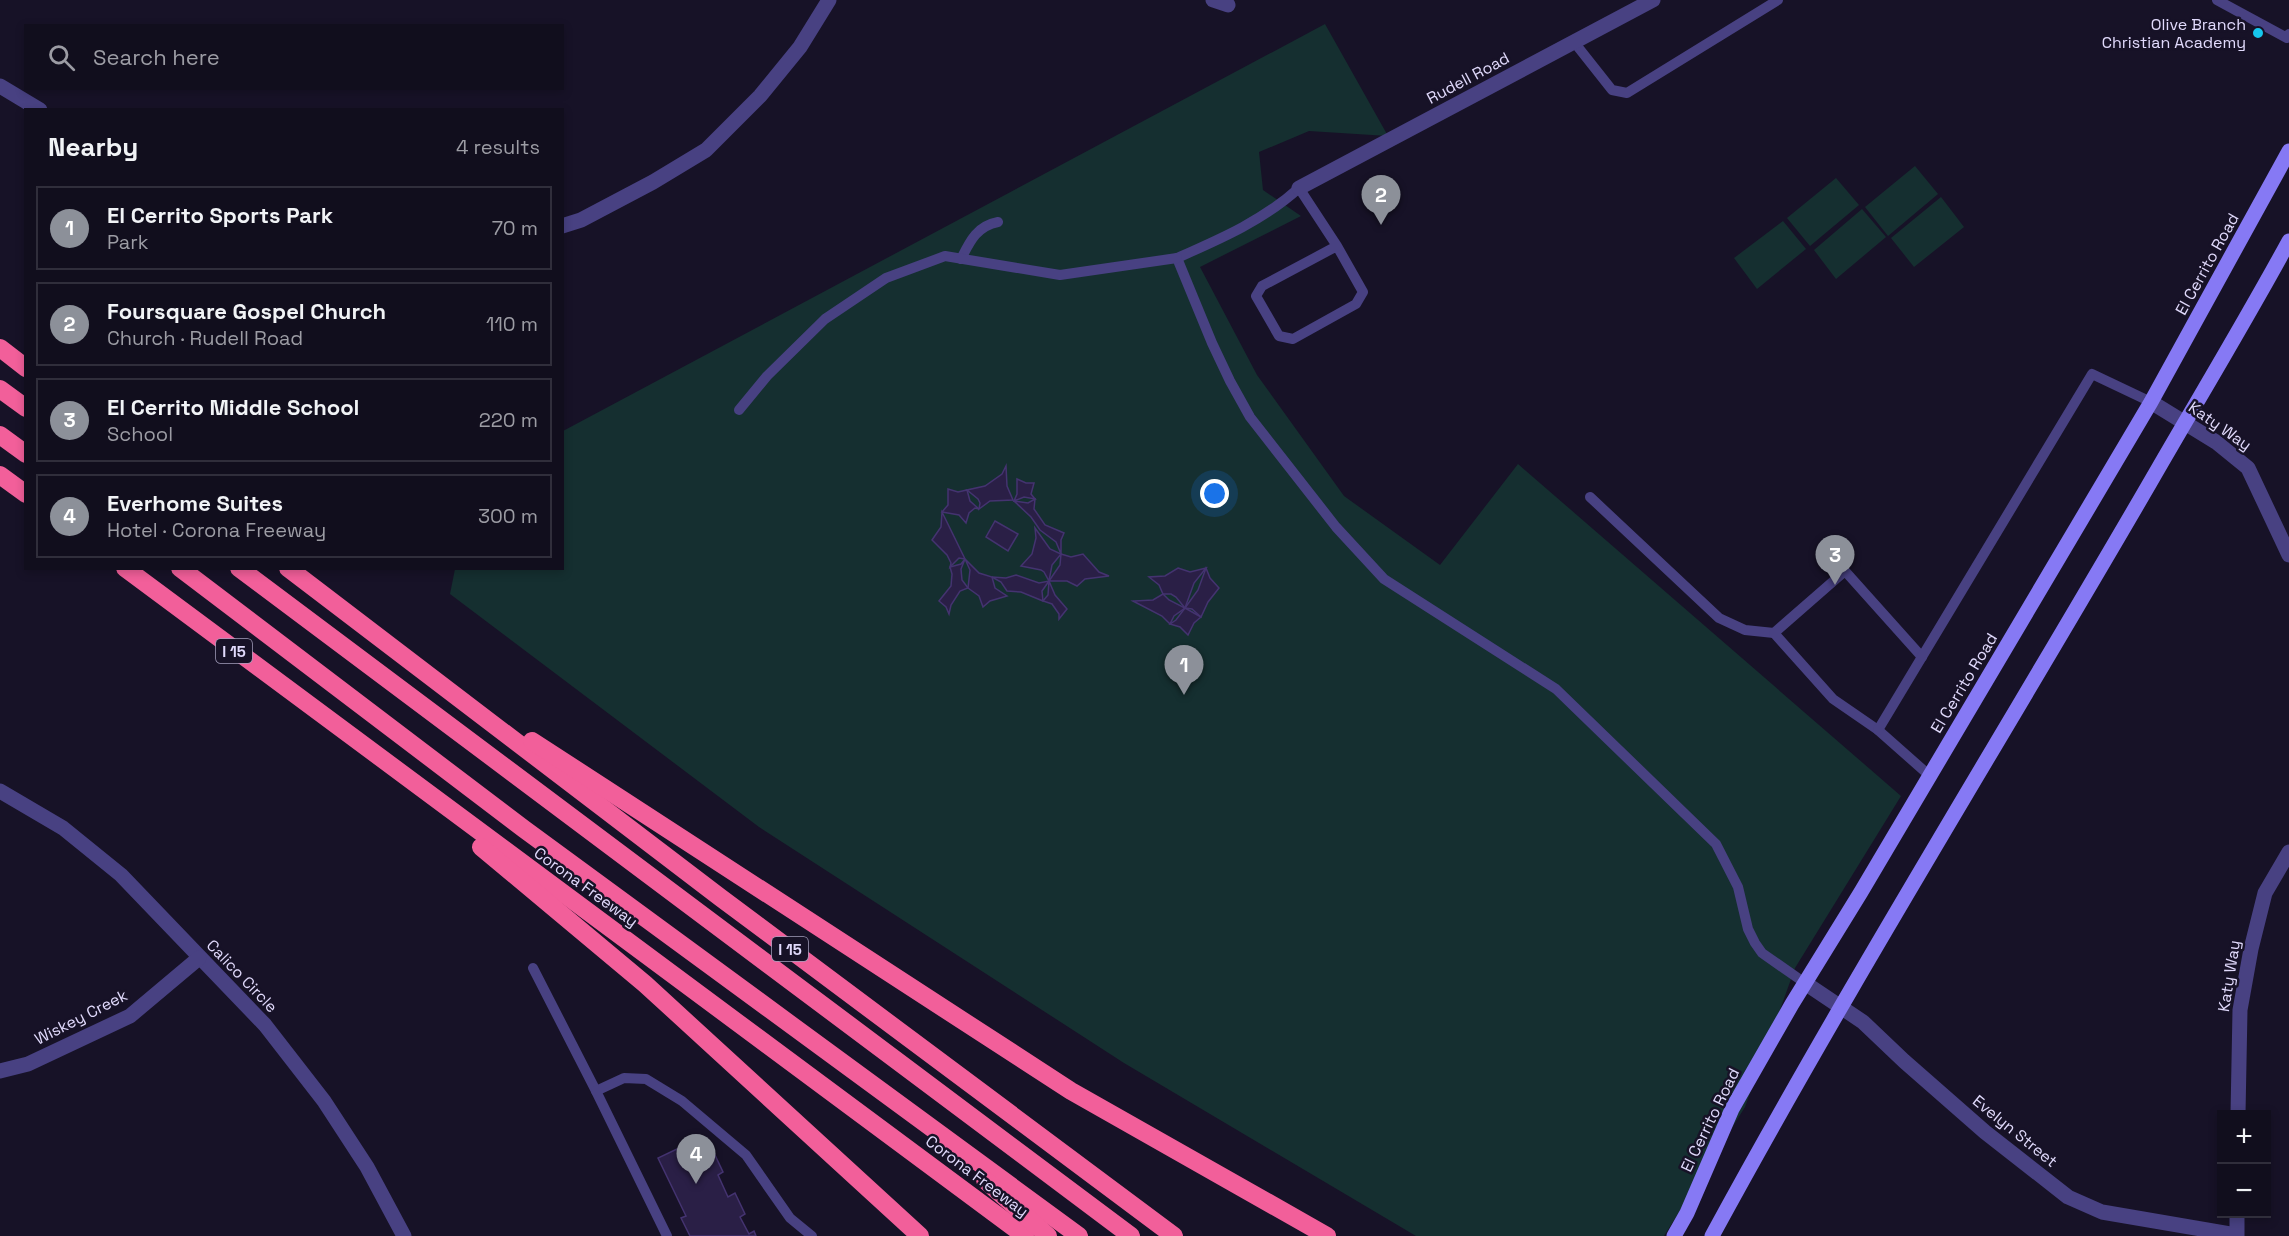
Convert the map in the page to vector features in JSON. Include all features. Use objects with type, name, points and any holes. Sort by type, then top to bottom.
[{"type":"highway","points":[[0,348],[24,366]]},
{"type":"highway","points":[[0,389],[24,407]]},
{"type":"highway","points":[[0,435],[24,453]]},
{"type":"highway","points":[[0,475],[24,493]]},
{"type":"highway","name":"Corona Freeway","points":[[128,570],[344,733],[1025,1236]]},
{"type":"highway","points":[[183,570],[534,836],[1079,1236]]},
{"type":"highway","points":[[242,570],[1131,1236]]},
{"type":"highway","name":"I 15","points":[[291,570],[721,898],[1174,1236]]},
{"type":"highway","points":[[408,660],[1071,1091],[1328,1236]]},
{"type":"highway","points":[[344,733],[645,984],[920,1236]]},
{"type":"highway","points":[[832,1056],[877,1099],[993,1186],[1048,1236]]},
{"type":"main road","name":"El Cerrito Road","points":[[1674,1236],[1687,1213],[1731,1109],[2151,402],[2289,151]]},
{"type":"main road","points":[[1712,1236],[1842,1006],[2250,313],[2289,241]]},
{"type":"street","points":[[564,225],[581,220],[653,182],[706,150],[760,96],[794,55],[829,0]]},
{"type":"street","points":[[1213,0],[1228,5]]},
{"type":"street","name":"Rudell Road","points":[[1299,188],[1653,0]]},
{"type":"street","points":[[0,86],[37,108]]},
{"type":"street","name":"Katy Way","points":[[2151,402],[2216,442],[2248,468],[2289,555]]},
{"type":"street","name":"Calico Circle","points":[[0,791],[63,828],[121,875],[265,1025],[324,1101],[367,1167],[404,1236]]},
{"type":"street","name":"Katy Way","points":[[2238,1110],[2240,1010],[2251,949],[2265,893],[2289,852]]},
{"type":"street","name":"Wiskey Creek","points":[[0,1071],[28,1064],[130,1016],[199,958]]},
{"type":"street","name":"Evelyn Street","points":[[1805,983],[1842,1006],[1869,1027],[1985,1132],[2068,1197],[2102,1212],[2236,1235]]},
{"type":"street","points":[[2236,1235],[2237,1218]]},
{"type":"lane","points":[[1574,42],[1612,90],[1627,93],[1778,0]]},
{"type":"lane","points":[[2217,0],[2287,38],[2289,34]]},
{"type":"lane","points":[[739,410],[766,376],[833,314],[886,278],[945,256],[1060,275],[1177,258],[1278,207],[1299,188],[1337,246],[1363,291],[1356,304],[1293,339],[1279,336],[1256,296],[1262,286],[1337,246]]},
{"type":"lane","points":[[961,259],[974,235],[985,225],[998,222]]},
{"type":"lane","points":[[1177,258],[1212,343],[1250,417],[1336,527],[1384,579],[1556,689],[1716,844],[1738,887],[1748,929],[1755,943],[1762,953],[1805,983]]},
{"type":"lane","points":[[1878,730],[2092,374],[2151,402]]},
{"type":"lane","points":[[1590,498],[1719,618],[1745,630],[1774,633],[1833,699],[1878,730],[1930,776]]},
{"type":"lane","points":[[1774,633],[1845,571],[1923,657]]},
{"type":"lane","points":[[533,968],[667,1236]]},
{"type":"lane","points":[[596,1091],[624,1078],[646,1078],[682,1101],[746,1155],[790,1218],[812,1236]]},
{"type":"green space","points":[[1325,24],[1388,136],[1309,131],[1259,152],[1263,190],[1301,216],[1200,267],[1257,375],[1344,496],[1440,565],[1518,464],[1901,796],[1795,968],[1745,1107],[1664,1236],[1416,1236],[1124,1063],[759,827],[450,594],[455,570],[564,570],[564,430]]},
{"type":"green space","points":[[1915,166],[1938,194],[1888,236],[1865,207]]},
{"type":"green space","points":[[1836,178],[1859,205],[1810,246],[1787,218]]},
{"type":"green space","points":[[1941,197],[1964,227],[1914,267],[1891,238]]},
{"type":"green space","points":[[1862,209],[1886,237],[1836,279],[1814,250]]},
{"type":"green space","points":[[1783,221],[1806,249],[1757,289],[1734,258]]},
{"type":"building","points":[[1006,466],[1007,486],[1013,500],[990,501],[979,509],[978,499],[967,490],[985,486],[1002,474]]},
{"type":"building","points":[[1017,479],[1026,483],[1034,483],[1031,494],[1035,499],[1024,497],[1014,501],[1017,494]]},
{"type":"building","points":[[948,489],[958,492],[967,490],[970,501],[979,509],[975,508],[969,513],[966,523],[959,515],[942,512],[948,505]]},
{"type":"building","points":[[1035,499],[1034,509],[1045,525],[1064,533],[1061,540],[1061,554],[1056,542],[1040,530],[1031,517],[1014,501],[1028,503]]},
{"type":"building","points":[[942,512],[965,559],[959,558],[950,567],[951,563],[947,555],[932,540],[941,527]]},
{"type":"building","points":[[995,521],[1018,534],[1008,551],[986,537]]},
{"type":"building","points":[[1035,528],[1050,549],[1061,554],[1052,565],[1049,581],[1041,570],[1021,566],[1032,554],[1036,538]]},
{"type":"building","points":[[1061,554],[1071,557],[1083,554],[1099,572],[1109,576],[1085,579],[1077,586],[1067,581],[1049,581],[1060,565]]},
{"type":"building","points":[[965,559],[979,573],[992,577],[995,588],[1007,596],[990,601],[983,607],[979,596],[968,588],[970,570]]},
{"type":"building","points":[[965,559],[961,569],[962,580],[968,588],[960,591],[951,605],[949,614],[946,607],[939,601],[951,586],[950,567],[961,564]]},
{"type":"building","points":[[1178,568],[1190,572],[1206,568],[1194,583],[1185,608],[1176,597],[1163,594],[1159,585],[1149,577],[1165,576]]},
{"type":"building","points":[[1206,568],[1210,578],[1219,588],[1208,602],[1201,617],[1192,609],[1185,608],[1198,590]]},
{"type":"building","points":[[1016,575],[1039,583],[1049,581],[1042,591],[1043,601],[1021,592],[1007,591],[1001,582],[992,577],[1006,578]]},
{"type":"building","points":[[1049,581],[1055,595],[1067,609],[1059,619],[1059,614],[1052,604],[1043,601],[1048,595]]},
{"type":"building","points":[[1163,594],[1169,600],[1185,608],[1174,616],[1170,624],[1162,616],[1133,601],[1153,600]]},
{"type":"building","points":[[1185,608],[1201,617],[1194,623],[1188,635],[1180,627],[1170,624]]},
{"type":"building","points":[[702,1142],[707,1153],[713,1151],[723,1172],[718,1175],[728,1197],[735,1193],[745,1214],[740,1217],[749,1234],[754,1231],[756,1236],[690,1236],[681,1218],[686,1216],[658,1158],[679,1148],[681,1152]]},
{"type":"place","name":"Olive Branch Christian Academy","points":[[2258,33]]},
{"type":"place","name":"Foursquare Gospel Church","points":[[1381,225]]},
{"type":"place","name":"El Cerrito Middle School","points":[[1835,585]]},
{"type":"place","name":"El Cerrito Sports Park","points":[[1184,695]]},
{"type":"place","name":"Everhome Suites","points":[[696,1184]]}]
